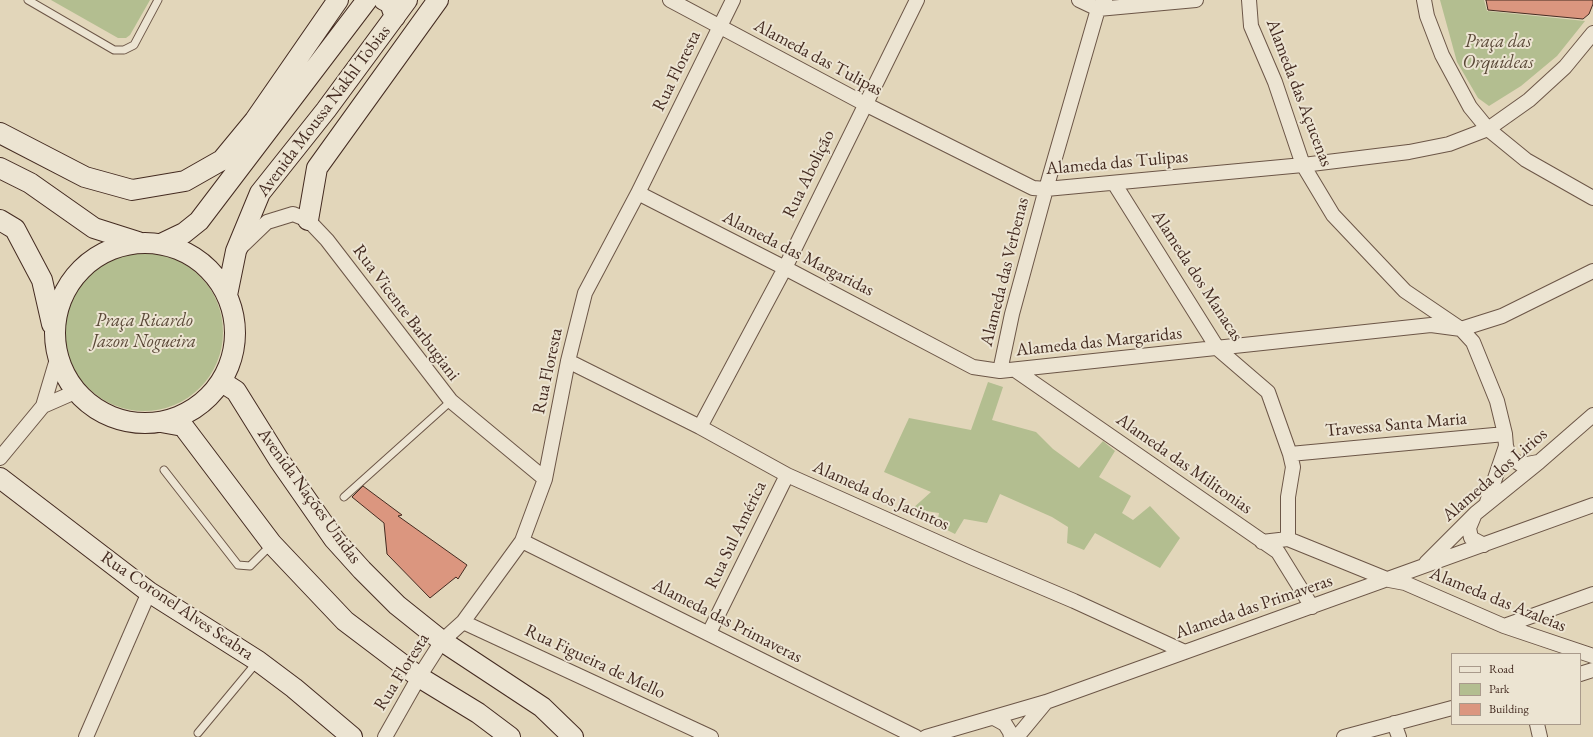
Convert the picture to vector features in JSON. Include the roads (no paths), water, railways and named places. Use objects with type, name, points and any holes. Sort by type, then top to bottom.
[{"type":"main road","points":[[0,133],[85,177],[132,190],[185,181],[222,160],[255,120],[338,0]]},
{"type":"main road","points":[[289,70],[323,43],[367,0]]},
{"type":"main road","name":"Avenida Moussa Nakhl Tobias","points":[[161,244],[184,233],[199,221],[367,0]]},
{"type":"main road","points":[[384,0],[390,3],[395,17]]},
{"type":"main road","name":"Avenida Moussa Nakhl Tobias","points":[[227,295],[236,251],[260,193],[326,110],[407,0]]},
{"type":"main road","points":[[317,168],[438,0]]},
{"type":"main road","points":[[308,220],[326,110]]},
{"type":"main road","points":[[232,178],[255,120]]},
{"type":"main road","points":[[0,162],[94,228],[140,243]]},
{"type":"main road","points":[[0,168],[30,183]]},
{"type":"main road","points":[[0,220],[15,228],[42,280],[54,331],[57,359],[75,392],[100,412],[129,423],[161,422],[183,426],[272,544],[345,621],[418,677],[478,713],[510,737]]},
{"type":"main road","points":[[54,331],[59,303],[68,284],[82,268],[99,255],[119,247],[140,243],[161,244],[189,254],[211,271],[227,295],[234,316],[236,339],[231,361],[222,382],[210,396],[196,408],[179,417],[161,422]]},
{"type":"main road","name":"Avenida Nações Unidas","points":[[222,382],[236,391],[279,460],[334,539],[362,570],[397,605],[442,641],[542,707],[573,737]]},
{"type":"main road","name":"Rua Coronel Alves Seabra","points":[[0,478],[149,592],[258,660],[352,737]]},
{"type":"street","name":"Alameda das Tulipas","points":[[670,0],[865,104],[1033,188],[1046,189],[1303,165],[1409,152],[1442,145],[1488,129],[1529,100],[1565,67],[1593,33]]},
{"type":"street","name":"Rua Floresta","points":[[385,737],[418,677],[442,641],[463,622],[522,541],[545,479],[568,361],[585,293],[638,193],[733,0]]},
{"type":"street","name":"Rua Abolição","points":[[700,428],[785,268],[917,0]]},
{"type":"street","points":[[1079,0],[1102,4],[1196,0]]},
{"type":"street","name":"Alameda das Açucenas","points":[[1249,0],[1251,26],[1275,82],[1303,165],[1333,215],[1404,291],[1460,330],[1473,342],[1497,401],[1506,440]]},
{"type":"street","points":[[1424,0],[1427,16],[1442,55],[1470,107],[1488,129],[1526,160],[1590,198]]},
{"type":"street","name":"Alameda das Verbenas","points":[[1000,371],[1012,314],[1046,189],[1102,4]]},
{"type":"street","name":"Alameda dos Manacas","points":[[1114,183],[1218,349],[1268,392],[1290,454],[1292,467],[1288,497],[1288,539]]},
{"type":"street","name":"Alameda das Margaridas","points":[[638,193],[785,268],[973,367],[1000,371],[1218,349],[1431,325],[1460,330],[1502,316],[1593,272]]},
{"type":"street","points":[[236,251],[267,222],[293,214],[308,220]]},
{"type":"street","name":"Rua Vicente Barbugiani","points":[[308,220],[327,240],[450,401],[545,479]]},
{"type":"street","points":[[0,458],[43,406],[57,359]]},
{"type":"street","name":"Alameda dos Jacintos","points":[[568,361],[700,428],[787,475],[973,558],[1074,601],[1185,652]]},
{"type":"street","name":"Alameda das Militonias","points":[[1015,370],[1278,552],[1312,607]]},
{"type":"street","points":[[43,406],[75,392]]},
{"type":"street","name":"Alameda dos Lirios","points":[[1423,566],[1481,509],[1539,462],[1593,415]]},
{"type":"street","points":[[1506,440],[1510,458],[1522,465],[1539,462]]},
{"type":"street","points":[[1484,545],[1471,538],[1468,528],[1481,509],[1506,440]]},
{"type":"street","name":"Travessa Santa Maria","points":[[1290,454],[1506,440]]},
{"type":"street","name":"Rua Sul América","points":[[709,633],[787,475]]},
{"type":"street","name":"Alameda das Primaveras","points":[[926,737],[1046,702],[1593,506]]},
{"type":"street","points":[[1262,542],[1288,539],[1389,580]]},
{"type":"street","name":"Alameda das Primaveras","points":[[522,541],[916,737]]},
{"type":"street","name":"Alameda das Azaleias","points":[[1389,580],[1405,583],[1504,626],[1593,656]]},
{"type":"street","points":[[86,737],[149,592]]},
{"type":"street","points":[[1504,626],[1593,594]]},
{"type":"street","name":"Rua Figueira de Mello","points":[[463,622],[711,737]]},
{"type":"street","points":[[1581,674],[1593,670]]},
{"type":"street","points":[[1017,737],[1046,702]]},
{"type":"street","points":[[1344,737],[1451,708]]},
{"type":"street","points":[[994,718],[1005,724],[1010,732],[1010,737]]},
{"type":"street","points":[[1394,723],[1399,737]]},
{"type":"street","points":[[1537,725],[1540,737]]},
{"type":"lane","points":[[28,0],[114,50],[124,50],[134,46],[158,0]]},
{"type":"lane","points":[[344,497],[450,401]]},
{"type":"lane","points":[[164,470],[238,566],[250,566],[272,544]]},
{"type":"lane","points":[[198,733],[258,660]]},
{"type":"park label","name":"Praça das Orquideas","points":[[1498,52]]},
{"type":"park label","name":"Praça Ricardo Jazon Nogueira","points":[[144,331]]}]
